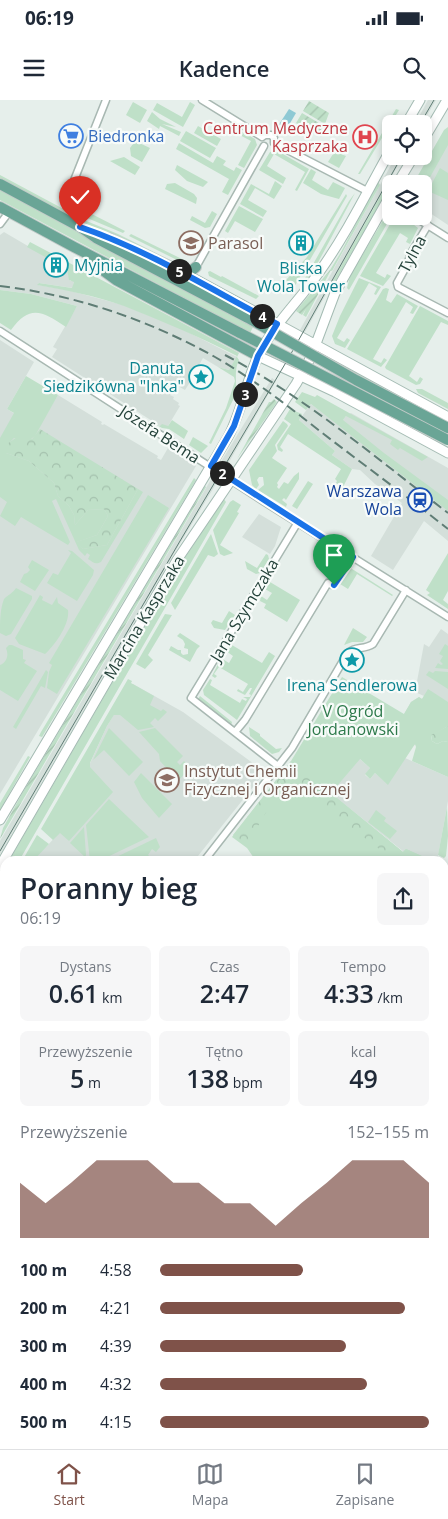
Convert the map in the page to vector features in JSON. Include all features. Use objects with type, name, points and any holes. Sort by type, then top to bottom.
[{"type":"main road","points":[[411,115],[420,100]]},
{"type":"main road","points":[[432,125],[447,100]]},
{"type":"main road","points":[[277,324],[305,291],[326,262],[382,165]]},
{"type":"main road","points":[[0,184],[80,227],[96,238],[248,318],[356,380],[448,428]]},
{"type":"main road","points":[[4,209],[448,440]]},
{"type":"main road","points":[[316,344],[335,293],[382,213]]},
{"type":"main road","points":[[80,227],[118,242],[182,272],[448,417]]},
{"type":"main road","points":[[74,247],[116,280],[258,356],[336,392],[448,453]]},
{"type":"main road","points":[[182,272],[191,271],[196,267]]},
{"type":"main road","points":[[196,267],[196,277],[201,283]]},
{"type":"main road","name":"Marcina Kasprzaka","points":[[0,820],[211,466],[237,419],[258,356],[277,324]]},
{"type":"main road","name":"Marcina Kasprzaka","points":[[6,856],[173,567],[301,376],[316,344]]},
{"type":"street","points":[[67,198],[106,100]]},
{"type":"street","points":[[202,100],[262,137]]},
{"type":"street","points":[[262,137],[267,134],[270,135],[274,138],[274,142],[367,191]]},
{"type":"street","points":[[196,267],[264,146],[262,137]]},
{"type":"street","points":[[264,146],[270,146],[274,142]]},
{"type":"street","points":[[0,224],[4,209]]},
{"type":"street","points":[[428,225],[448,238]]},
{"type":"street","name":"Tylna","points":[[428,225],[411,253],[397,285],[448,313]]},
{"type":"street","name":"Józefa Bema","points":[[0,331],[448,617]]},
{"type":"street","name":"Jana Szymczaka","points":[[235,732],[191,698],[298,522]]},
{"type":"street","points":[[278,766],[235,732],[245,720],[328,583],[335,584],[353,557]]},
{"type":"street","points":[[208,856],[292,748],[346,654],[353,649],[364,649],[373,644],[406,590]]},
{"type":"shaded area","points":[[428,100],[436,100],[427,115],[420,115]]},
{"type":"shaded area","points":[[448,143],[448,225],[432,214],[432,175],[430,175]]},
{"type":"shaded area","points":[[391,165],[398,165],[392,175],[386,175]]},
{"type":"shaded area","points":[[382,181],[382,194],[305,332],[300,330]]},
{"type":"shaded area","points":[[4,232],[67,269],[70,281],[74,281],[73,288],[39,283],[38,285],[67,290],[123,305],[180,328],[237,357],[229,370],[218,367],[203,358],[194,374],[190,377],[192,379],[185,390],[176,385],[170,395],[174,397],[173,399],[180,406],[168,426],[160,426],[52,357],[57,349],[53,347],[77,306],[31,294],[0,290],[0,235]]},
{"type":"shaded area","points":[[0,340],[34,362],[7,409],[38,428],[58,395],[102,422],[101,424],[158,456],[157,458],[161,460],[168,448],[196,466],[0,794]]},
{"type":"shaded area","points":[[272,378],[276,381],[225,469],[219,465]]},
{"type":"shaded area","points":[[311,404],[339,425],[351,413],[448,468],[448,541],[424,521],[393,570],[371,556],[402,503],[375,484],[360,470],[352,469],[332,455],[335,451],[299,420]]},
{"type":"shaded area","points":[[213,476],[219,479],[0,854],[0,841]]},
{"type":"shaded area","points":[[259,514],[281,527],[275,546],[270,554],[242,537]]},
{"type":"shaded area","points":[[441,629],[448,634],[448,726],[413,746],[426,727],[404,714],[411,702],[419,697],[422,699],[424,696],[415,692],[424,644],[429,647]]},
{"type":"shaded area","name":"Instytut Chemii Fizycznej i Organicznej","points":[[133,684],[183,712],[265,772],[198,856],[34,856],[47,846],[58,834],[107,726]]},
{"type":"shaded area","points":[[352,752],[370,768],[365,775],[370,779],[375,773],[388,784],[405,758],[448,777],[448,801],[438,856],[419,856],[404,852],[328,791]]},
{"type":"green space","points":[[309,101],[329,113],[325,124],[303,111]]},
{"type":"green space","points":[[133,102],[147,110],[140,123],[126,115]]},
{"type":"green space","points":[[190,102],[195,105],[183,127],[153,110],[157,103],[182,117]]},
{"type":"green space","points":[[396,109],[399,110],[396,115],[392,115]]},
{"type":"green space","points":[[152,112],[160,119],[176,127],[162,124],[181,132],[179,136],[160,126],[159,129],[147,121]]},
{"type":"green space","points":[[302,113],[324,126],[316,135],[296,123]]},
{"type":"green space","points":[[198,126],[221,139],[217,146],[194,133]]},
{"type":"green space","points":[[448,127],[448,145],[431,175],[418,175],[424,165],[432,165],[432,151],[444,130]]},
{"type":"green space","points":[[239,130],[255,139],[257,145],[244,168],[238,165],[251,141],[236,133]]},
{"type":"green space","points":[[186,131],[216,148],[210,158],[180,141]]},
{"type":"green space","points":[[382,133],[382,138],[360,174],[358,174]]},
{"type":"green space","points":[[135,141],[150,148],[142,162],[131,156],[130,148]]},
{"type":"green space","points":[[179,143],[213,163],[217,156],[226,161],[223,165],[234,171],[236,167],[242,170],[228,195],[222,192],[229,179],[176,149]]},
{"type":"green space","points":[[276,150],[309,169],[297,191],[295,190],[305,172],[274,154],[267,166],[286,178],[283,184],[259,170],[270,152]]},
{"type":"green space","points":[[336,152],[346,156],[339,168],[328,162]]},
{"type":"green space","points":[[124,157],[140,167],[135,175],[110,161]]},
{"type":"green space","points":[[177,165],[208,182],[203,187],[187,181],[175,170]]},
{"type":"green space","points":[[440,168],[448,173],[448,200],[432,193],[432,183]]},
{"type":"green space","points":[[311,169],[316,172],[312,180],[328,190],[333,182],[345,188],[339,199],[321,194],[303,183]]},
{"type":"green space","points":[[0,175],[84,220],[118,234],[188,269],[115,235],[83,223],[0,178]]},
{"type":"green space","points":[[275,181],[282,186],[274,199],[255,188],[248,200],[267,211],[263,217],[240,204],[251,184],[269,194]]},
{"type":"green space","points":[[378,182],[380,185],[332,271],[330,270],[341,252]]},
{"type":"green space","points":[[175,183],[194,194],[197,198],[196,204],[165,189],[167,184]]},
{"type":"green space","points":[[0,190],[253,327],[250,333],[0,200]]},
{"type":"green space","points":[[355,193],[314,270],[300,287],[349,201]]},
{"type":"green space","points":[[382,193],[382,200],[332,287],[330,286]]},
{"type":"green space","points":[[346,194],[347,196],[296,284],[286,294],[276,291],[307,257]]},
{"type":"green space","points":[[239,206],[263,219],[255,232],[235,221],[228,233],[225,231]]},
{"type":"green space","points":[[82,209],[125,231],[123,233],[80,215]]},
{"type":"green space","points":[[212,211],[217,214],[210,227],[205,228],[190,220],[192,216],[205,223]]},
{"type":"green space","points":[[382,222],[382,225],[386,225],[349,290],[347,288],[350,276]]},
{"type":"green space","points":[[390,225],[414,225],[418,228],[410,244],[406,242],[408,238],[400,233],[376,273],[385,278],[387,274],[391,276],[383,286],[360,276]]},
{"type":"green space","points":[[131,234],[186,261],[185,264],[129,236]]},
{"type":"green space","points":[[30,242],[239,353],[237,357],[239,360],[236,369],[235,396],[211,444],[209,443],[226,408],[235,381],[234,377],[218,367],[229,370],[237,356],[124,306],[103,299],[37,285],[39,283],[72,288],[74,282],[69,280],[67,269],[27,247]]},
{"type":"green space","points":[[330,270],[306,317],[303,315],[306,309],[302,315],[296,311]]},
{"type":"green space","points":[[210,271],[259,296],[256,299],[209,276],[208,272]]},
{"type":"green space","points":[[359,278],[381,287],[376,295],[374,294],[377,288],[369,283],[337,338],[344,342],[347,338],[350,340],[345,348],[335,344],[332,336]]},
{"type":"green space","points":[[383,289],[389,289],[386,300],[391,303],[397,294],[418,306],[413,314],[410,313],[413,307],[406,302],[373,359],[381,363],[384,358],[387,360],[381,367],[347,349]]},
{"type":"green space","points":[[0,290],[31,294],[77,306],[66,327],[43,314],[30,313],[24,316],[11,330],[0,323]]},
{"type":"green space","points":[[420,306],[448,321],[448,325],[441,322],[409,376],[417,382],[420,377],[423,379],[420,384],[416,385],[385,367]]},
{"type":"green space","points":[[335,361],[448,421],[448,424],[334,363]]},
{"type":"green space","points":[[26,376],[58,395],[35,436],[31,439],[14,438],[9,443],[6,453],[29,461],[54,483],[58,496],[69,506],[74,515],[75,525],[88,510],[104,509],[108,516],[97,535],[77,542],[83,549],[107,545],[138,489],[143,492],[99,563],[91,561],[88,559],[90,555],[87,553],[85,556],[79,550],[56,499],[52,501],[70,542],[68,545],[21,517],[15,526],[0,516],[7,502],[0,497],[0,438],[14,413],[7,409]]},
{"type":"green space","points":[[416,389],[422,389],[448,403],[448,409],[418,393]]},
{"type":"green space","points":[[302,392],[315,397],[317,395],[428,457],[422,461],[400,448],[398,450],[390,444],[392,440],[346,416],[343,420],[448,500],[448,511],[311,404],[306,410],[295,402]]},
{"type":"green space","points":[[274,399],[277,402],[237,459],[269,402]]},
{"type":"green space","points":[[290,409],[302,414],[299,420],[335,451],[332,455],[352,469],[343,487],[336,483],[335,479],[341,469],[288,434],[280,447],[283,450],[282,452],[278,450],[277,445],[291,424],[284,419]]},
{"type":"green space","points":[[172,420],[188,431],[184,439],[169,429],[155,424],[168,426]]},
{"type":"green space","points":[[283,421],[288,426],[275,445],[277,451],[272,458],[287,468],[277,483],[277,487],[279,489],[284,482],[288,484],[299,472],[299,479],[286,500],[284,498],[282,500],[287,504],[286,507],[258,490],[264,485],[263,477],[259,477],[257,480],[259,485],[256,489],[252,485],[249,470]]},
{"type":"green space","points":[[40,429],[138,489],[107,545],[83,549],[76,542],[97,535],[108,516],[104,509],[88,510],[75,525],[74,515],[69,506],[58,496],[54,483],[29,461],[6,453],[4,446],[20,435],[32,439]]},
{"type":"green space","points":[[193,437],[208,446],[201,453],[189,445]]},
{"type":"green space","points":[[194,478],[196,480],[42,737],[39,736],[41,732]]},
{"type":"green space","points":[[308,481],[313,484],[297,509],[292,506]]},
{"type":"green space","points":[[205,486],[0,839],[3,828],[23,792]]},
{"type":"green space","points":[[148,495],[169,508],[57,694],[47,688],[52,665],[49,663]]},
{"type":"green space","points":[[224,499],[226,502],[22,856],[12,856],[180,565]]},
{"type":"green space","points":[[233,500],[241,505],[237,512],[239,513],[220,545],[233,553],[224,556],[220,554],[213,530]]},
{"type":"green space","points":[[211,534],[218,554],[214,557],[208,555],[175,610],[171,603]]},
{"type":"green space","points":[[68,550],[72,551],[94,570],[93,575],[77,601],[47,583],[53,573],[58,575],[71,553]]},
{"type":"green space","points":[[448,553],[448,591],[443,600],[448,604],[448,609],[427,595],[430,593],[426,590]]},
{"type":"green space","points":[[266,554],[269,559],[260,573],[256,574],[247,569],[245,561],[257,568]]},
{"type":"green space","points":[[32,560],[49,570],[35,591],[20,582],[24,574],[30,570],[28,567]]},
{"type":"green space","points":[[349,567],[393,595],[357,574],[348,589],[340,584]]},
{"type":"green space","points":[[270,582],[300,600],[287,622],[264,608],[266,604],[260,601],[261,596],[267,600],[272,593],[265,589]]},
{"type":"green space","points":[[16,588],[32,596],[32,599],[11,634],[6,636],[0,633],[2,607],[4,599]]},
{"type":"green space","points":[[40,595],[43,597],[42,600],[52,605],[57,597],[58,603],[68,610],[67,622],[64,628],[45,654],[19,644],[15,638]]},
{"type":"green space","points":[[229,611],[235,615],[225,630],[214,628],[211,623],[213,620],[222,623]]},
{"type":"green space","points":[[165,614],[172,615],[148,655],[153,660],[145,669],[136,664]]},
{"type":"green space","points":[[353,628],[367,637],[363,642],[352,642],[344,645]]},
{"type":"green space","points":[[180,633],[200,646],[190,662],[169,650],[171,646],[181,650],[183,655],[188,654],[188,649],[184,648],[183,640],[177,636]]},
{"type":"green space","points":[[233,639],[232,645],[262,663],[269,652],[275,656],[237,720],[204,695],[203,690],[210,679],[212,680],[210,685],[240,703],[242,699],[246,701],[247,699],[243,697],[250,697],[251,695],[249,694],[252,688],[245,695],[237,691],[238,689],[243,692],[248,684],[219,667],[214,674],[217,676],[215,678],[212,676],[221,658],[229,663],[233,656],[226,651]]},
{"type":"green space","points":[[445,644],[448,646],[448,669],[435,668],[438,663],[443,664],[440,661],[443,656],[439,654]]},
{"type":"green space","points":[[9,645],[23,650],[23,659],[26,660],[24,663],[37,671],[18,701],[0,690],[0,665],[7,658],[6,648]]},
{"type":"green space","points":[[46,670],[48,672],[45,688],[41,686],[16,729],[13,727]]},
{"type":"green space","points":[[429,671],[433,673],[435,671],[448,672],[448,689],[426,675]]},
{"type":"green space","name":"V Ogród Jordanowski","points":[[342,677],[404,714],[411,702],[419,697],[422,699],[428,689],[448,702],[448,726],[431,736],[432,741],[437,744],[443,741],[448,742],[448,777],[412,761],[416,747],[415,744],[388,785],[375,773],[370,779],[365,774],[370,768],[360,759],[331,793],[403,852],[406,849],[422,856],[253,856],[247,848],[232,837],[291,761]]},
{"type":"green space","points":[[128,679],[132,681],[131,683],[154,696],[150,705],[167,712],[158,721],[155,718],[150,723],[154,727],[138,730],[120,715],[114,715],[90,763],[90,767],[113,792],[69,841],[60,833],[53,840],[41,829]]},
{"type":"green space","points":[[200,696],[232,722],[231,726],[198,699]]},
{"type":"green space","points":[[448,726],[448,742],[443,741],[437,744],[432,741],[431,735]]},
{"type":"green space","points":[[249,727],[260,734],[276,749],[282,748],[279,752],[272,754],[250,736]]},
{"type":"green space","points":[[109,728],[143,762],[129,776],[104,750],[93,760]]},
{"type":"green space","points":[[155,728],[183,756],[177,762],[180,765],[184,761],[190,768],[178,781],[177,775],[171,773],[160,761],[159,754],[139,732]]},
{"type":"green space","points":[[28,756],[30,757],[0,810],[0,803]]},
{"type":"green space","points":[[291,761],[403,852],[406,849],[422,856],[388,856],[315,800],[298,793],[279,800],[268,809],[257,828],[251,848],[233,835]]},
{"type":"green space","points":[[141,773],[172,804],[159,818],[142,798],[134,782]]},
{"type":"green space","points":[[109,799],[149,837],[109,856],[89,856],[86,825]]},
{"type":"green space","points":[[447,807],[448,836],[446,856],[438,855]]},
{"type":"green space","points":[[376,810],[386,818],[384,821],[397,831],[390,839],[368,822]]},
{"type":"green space","points":[[84,827],[86,856],[70,843]]},
{"type":"green space","points":[[37,835],[49,844],[38,856],[25,856]]},
{"type":"green space","points":[[156,838],[160,847],[156,852],[152,849],[148,855],[149,856],[118,856]]},
{"type":"water","points":[[289,109],[296,113],[286,130],[278,126]]},
{"type":"tram line","points":[[425,115],[434,100]]},
{"type":"tram line","points":[[0,851],[288,359],[397,165]]},
{"type":"railway","points":[[0,286],[56,296],[111,311],[164,332],[215,357],[283,402],[448,529]]},
{"type":"railway","points":[[225,355],[312,409],[448,513]]},
{"type":"place","name":"Biedronka","points":[[71,136]]},
{"type":"place","name":"Centrum Medyczne Kasprzaka","points":[[365,137]]},
{"type":"place","name":"Parasol","points":[[191,243]]},
{"type":"place","name":"Bliska Wola Tower","points":[[301,243]]},
{"type":"place","name":"Myjnia","points":[[56,265]]},
{"type":"place","name":"Danuta Siedzikówna \"Inka\"","points":[[201,377]]},
{"type":"place","name":"Warszawa Wola","points":[[420,500]]},
{"type":"place","name":"Irena Sendlerowa","points":[[352,660]]},
{"type":"place","name":"Instytut Chemii Fizycznej i Organicznej","points":[[167,780]]},
{"type":"route","points":[[80,227],[118,242],[182,272],[277,324],[258,356],[234,426],[211,466],[353,557],[334,585]]}]
